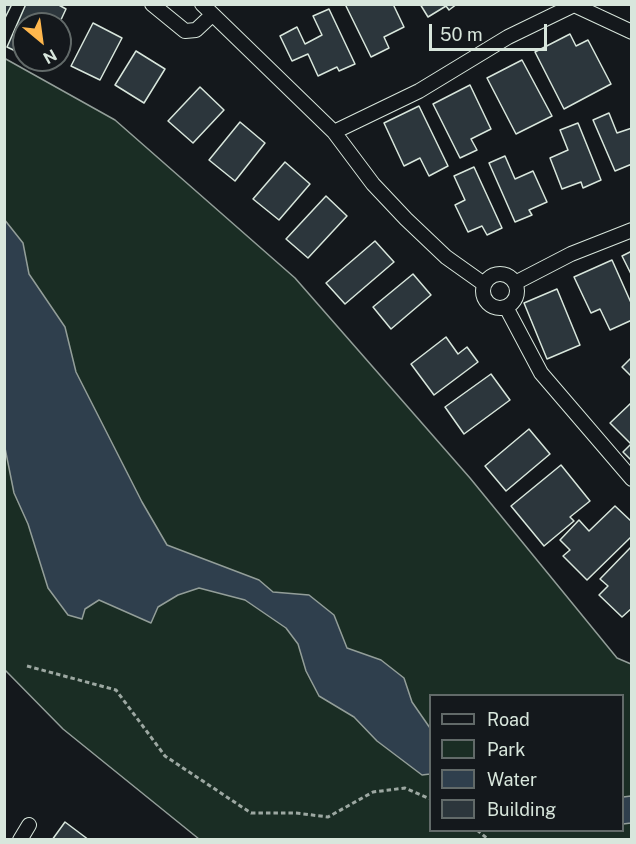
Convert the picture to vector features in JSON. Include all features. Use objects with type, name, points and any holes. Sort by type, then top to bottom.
[{"type":"street","points":[[152,4],[185,31],[196,30],[207,10],[334,132],[373,184],[406,219],[446,257],[484,284]]},
{"type":"street","points":[[334,132],[419,91],[508,37],[574,5],[632,32]]},
{"type":"street","points":[[515,283],[571,254],[632,230]]},
{"type":"street","points":[[484,284],[497,274],[507,276],[515,283],[517,295],[506,307]]},
{"type":"street","points":[[484,284],[484,296],[490,304],[506,307]]},
{"type":"street","points":[[506,307],[541,373],[632,479]]},
{"type":"street","points":[[20,840],[29,825]]},
{"type":"path","points":[[260,4],[271,4]]},
{"type":"path","points":[[27,666],[116,690],[165,756],[251,813],[296,813],[328,817],[373,792],[405,788],[429,800]]},
{"type":"green space","points":[[4,58],[12,62],[12,72],[29,72],[115,120],[295,278],[470,478],[617,658],[631,664],[631,839],[199,839],[63,729],[5,670]]},
{"type":"water","points":[[4,219],[23,243],[29,274],[65,327],[76,372],[142,502],[167,545],[259,580],[273,592],[309,595],[334,615],[347,648],[381,660],[404,678],[412,702],[429,727],[429,774],[422,775],[377,741],[354,717],[319,696],[306,671],[298,644],[286,628],[245,600],[199,588],[178,595],[158,607],[151,623],[99,600],[85,609],[82,619],[68,615],[48,588],[28,524],[14,493],[5,448]]},
{"type":"water","points":[[631,796],[631,823],[624,824],[624,797]]},
{"type":"building","points":[[4,4],[12,4],[4,20]]},
{"type":"building","points":[[26,4],[57,4],[66,9],[65,12],[22,12]]},
{"type":"building","points":[[345,4],[393,4],[404,27],[384,37],[389,48],[371,57]]},
{"type":"building","points":[[420,4],[457,4],[449,10],[446,6],[428,17]]},
{"type":"building","points":[[329,9],[355,64],[339,71],[337,67],[318,76],[308,54],[292,61],[280,36],[297,27],[305,44],[322,35],[313,16]]},
{"type":"building","points":[[93,23],[122,38],[100,80],[72,66]]},
{"type":"building","points":[[570,34],[576,46],[588,40],[611,84],[564,109],[535,52]]},
{"type":"building","points":[[12,36],[12,49],[7,47]]},
{"type":"building","points":[[136,51],[165,69],[144,103],[115,85]]},
{"type":"building","points":[[522,60],[552,116],[516,134],[487,78]]},
{"type":"building","points":[[470,85],[491,129],[471,139],[477,150],[460,158],[433,104]]},
{"type":"building","points":[[200,87],[224,110],[193,143],[168,121]]},
{"type":"building","points":[[419,106],[448,166],[429,176],[420,158],[404,166],[384,123]]},
{"type":"building","points":[[609,113],[617,133],[632,128],[632,164],[615,171],[593,120]]},
{"type":"building","points":[[240,122],[265,143],[235,181],[209,160]]},
{"type":"building","points":[[578,123],[601,180],[583,188],[581,182],[562,189],[550,158],[568,150],[560,130]]},
{"type":"building","points":[[505,156],[515,179],[533,171],[547,202],[529,210],[532,215],[515,222],[489,163]]},
{"type":"building","points":[[285,162],[310,184],[279,220],[253,199]]},
{"type":"building","points":[[474,167],[502,228],[487,235],[482,226],[468,232],[455,205],[465,200],[454,176]]},
{"type":"building","points":[[326,196],[347,216],[308,258],[286,239]]},
{"type":"building","points":[[375,241],[394,262],[345,304],[326,283]]},
{"type":"building","points":[[632,251],[632,276],[622,256]]},
{"type":"building","points":[[612,260],[632,305],[632,320],[610,330],[600,309],[591,313],[574,277]]},
{"type":"building","points":[[413,274],[431,295],[391,329],[373,307]]},
{"type":"building","points":[[557,289],[580,345],[547,359],[524,303]]},
{"type":"building","points":[[446,337],[458,354],[467,347],[478,362],[434,395],[411,364]]},
{"type":"building","points":[[632,357],[632,377],[622,367]]},
{"type":"building","points":[[491,374],[510,400],[464,434],[445,407]]},
{"type":"building","points":[[631,403],[632,461],[623,452],[631,444],[610,423]]},
{"type":"building","points":[[529,429],[550,454],[506,491],[485,466]]},
{"type":"building","points":[[561,465],[590,501],[570,517],[574,521],[544,546],[511,506]]},
{"type":"building","points":[[615,506],[632,522],[632,536],[587,580],[563,556],[570,550],[560,540],[579,520],[589,531]]},
{"type":"building","points":[[631,547],[632,608],[622,617],[599,595],[608,586],[600,579]]},
{"type":"building","points":[[65,822],[89,840],[52,840]]}]
